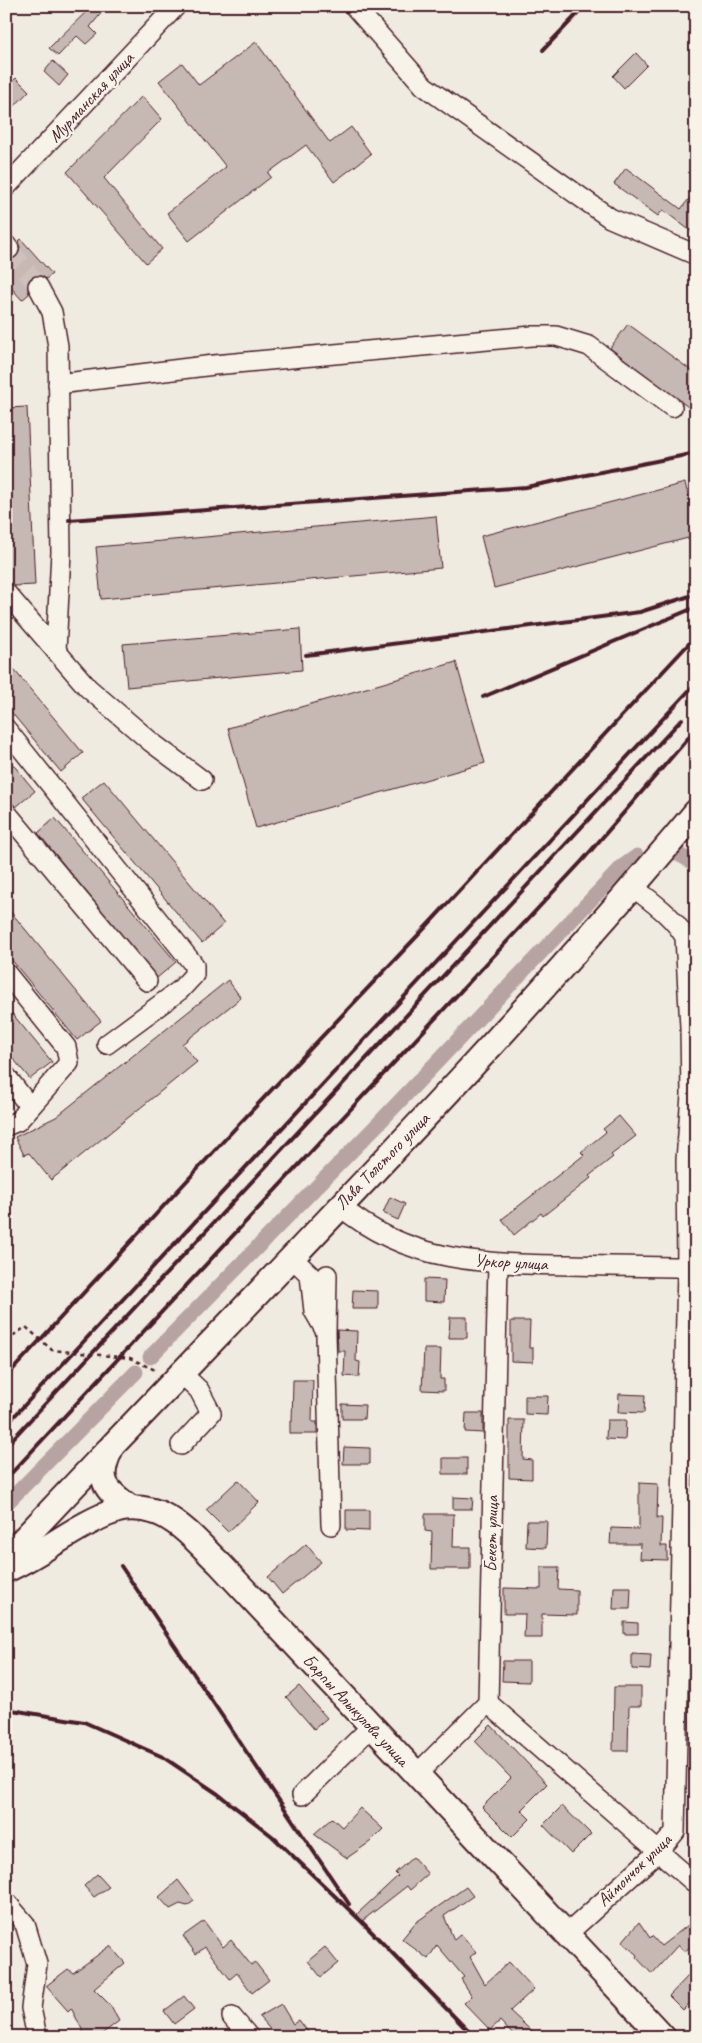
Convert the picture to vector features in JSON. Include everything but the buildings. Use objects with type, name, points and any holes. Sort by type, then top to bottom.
[{"type":"main road","name":"Льва Толстого улица","points":[[132,1508],[113,1496],[106,1485],[103,1470],[104,1462],[112,1446],[491,1047],[633,887],[696,812]]},
{"type":"main road","points":[[6,1564],[20,1543],[112,1446]]},
{"type":"main road","name":"Барпы Алыкулова улица","points":[[6,1570],[91,1523],[119,1510],[132,1508],[162,1515],[184,1530],[219,1563],[663,2037]]},
{"type":"street","name":"Мурманская улица","points":[[6,187],[176,6]]},
{"type":"street","points":[[354,6],[424,86],[610,218],[696,255]]},
{"type":"street","points":[[38,286],[52,312],[58,346],[61,552],[56,651]]},
{"type":"street","points":[[58,384],[214,365],[532,336],[556,336],[589,346],[672,407]]},
{"type":"street","points":[[6,593],[88,688],[151,742],[202,780]]},
{"type":"street","points":[[6,729],[194,965],[194,976],[180,990],[107,1044]]},
{"type":"street","points":[[6,812],[147,981]]},
{"type":"street","name":"Аймончок улица","points":[[567,1934],[659,1851],[675,1832],[691,1267],[686,1160],[691,1095],[687,948],[685,937],[679,926],[633,887]]},
{"type":"street","points":[[6,973],[66,1047],[69,1063],[18,1121],[6,1126]]},
{"type":"street","points":[[6,1076],[30,1107]]},
{"type":"street","name":"Уркор улица","points":[[340,1206],[358,1222],[384,1236],[422,1251],[450,1258],[498,1264],[691,1267]]},
{"type":"street","points":[[292,1257],[310,1275],[314,1311],[326,1333]]},
{"type":"street","name":"Бекет улица","points":[[488,1704],[498,1264]]},
{"type":"street","points":[[327,1275],[326,1333],[331,1525]]},
{"type":"street","points":[[181,1373],[199,1390],[211,1413],[181,1445]]},
{"type":"street","points":[[417,1774],[488,1704],[696,1884]]},
{"type":"street","points":[[302,1795],[372,1726]]},
{"type":"street","points":[[6,1902],[25,1924],[37,1964],[31,2008],[38,2037]]},
{"type":"street","points":[[232,2017],[249,2037]]},
{"type":"path","points":[[6,1340],[26,1327],[52,1350],[130,1358],[153,1371],[181,1373]]},
{"type":"waterway","points":[[676,853],[696,864]]},
{"type":"waterway","points":[[150,1357],[378,1124],[623,866],[637,856]]},
{"type":"waterway","points":[[6,1504],[136,1372]]},
{"type":"tunnel","points":[[9,249],[38,286]]},
{"type":"railway","points":[[543,50],[585,6]]},
{"type":"railway","points":[[69,520],[526,487],[696,453]]},
{"type":"railway","points":[[306,655],[640,612],[696,594]]},
{"type":"railway","points":[[483,697],[696,607]]},
{"type":"railway","points":[[6,1377],[241,1122],[422,931],[696,636]]},
{"type":"railway","points":[[6,1425],[696,683]]},
{"type":"railway","points":[[6,1446],[682,719]]},
{"type":"railway","points":[[6,1479],[582,861],[696,729]]},
{"type":"railway","points":[[121,1566],[349,1904]]},
{"type":"railway","points":[[6,1709],[84,1722],[163,1757],[218,1794],[272,1836],[362,1922],[474,2037]]}]
